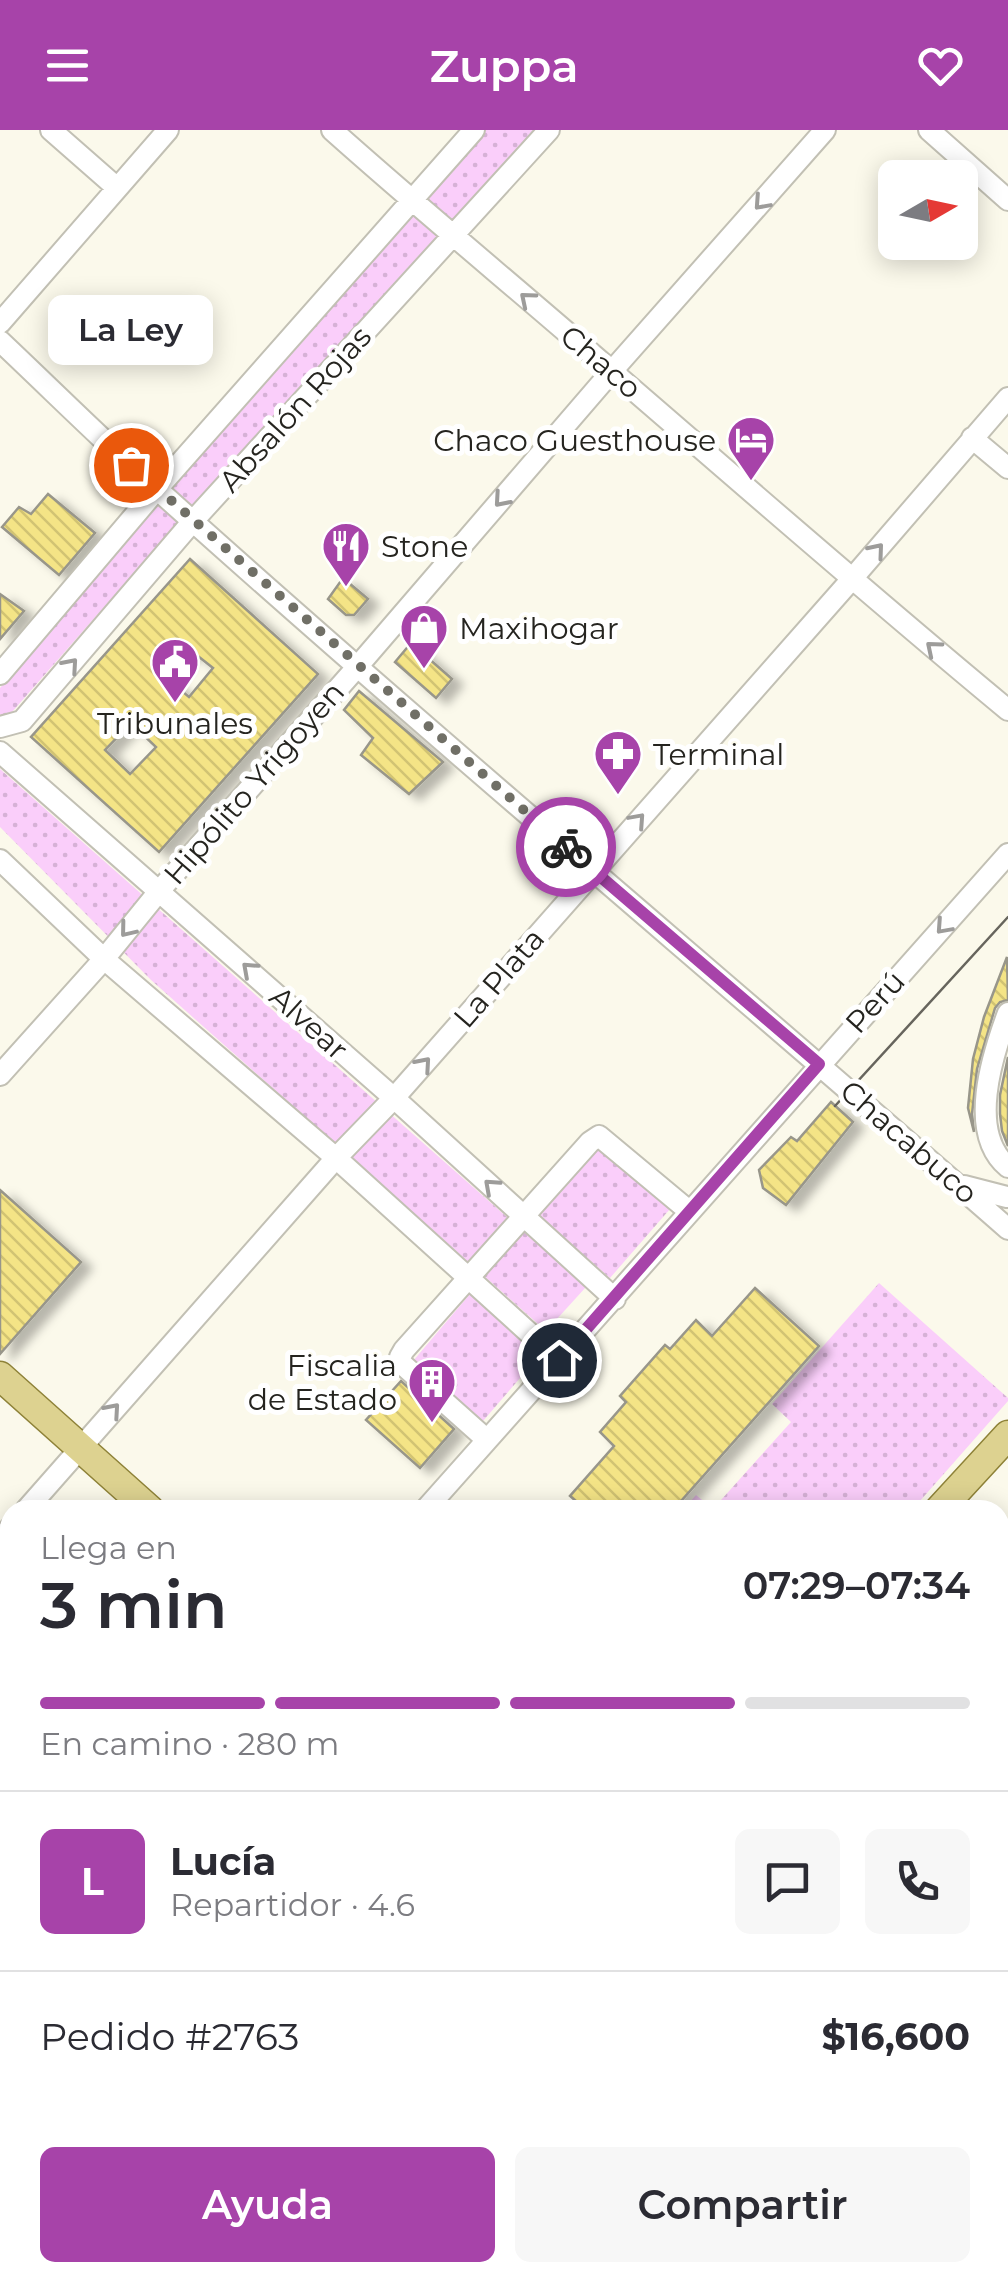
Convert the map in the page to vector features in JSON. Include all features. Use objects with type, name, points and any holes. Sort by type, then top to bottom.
[{"type":"main road","points":[[0,1376],[139,1500]]},
{"type":"main road","points":[[948,1500],[1008,1435]]},
{"type":"street","points":[[52,130],[116,188]]},
{"type":"street","points":[[0,322],[168,130]]},
{"type":"street","name":"Chaco","points":[[332,130],[851,580],[1008,710]]},
{"type":"street","name":"Absalón Rojas","points":[[0,674],[474,130]]},
{"type":"street","name":"Absalón Rojas","points":[[0,727],[22,721],[193,522],[549,130]]},
{"type":"street","name":"Hipólito Yrigoyen","points":[[0,1075],[825,130]]},
{"type":"street","points":[[929,130],[1008,200]]},
{"type":"street","name":"Chacabuco","points":[[0,340],[193,522],[1008,1229]]},
{"type":"street","name":"La Plata","points":[[35,1500],[336,1158],[394,1098],[1008,398]]},
{"type":"street","points":[[972,438],[1008,468]]},
{"type":"street","name":"Alvear","points":[[0,752],[394,1098],[614,1298]]},
{"type":"street","name":"Perú","points":[[434,1500],[1008,854]]},
{"type":"street","points":[[0,860],[104,959],[336,1158],[559,1360]]},
{"type":"street","points":[[1008,1013],[994,1051],[986,1129],[999,1160],[1008,1167]]},
{"type":"street","points":[[486,1439],[402,1364],[404,1350],[599,1136],[689,1211]]},
{"type":"street","points":[[957,1184],[1007,1196]]},
{"type":"shaded area","points":[[484,130],[539,130],[198,500],[5,720],[0,714],[0,688],[183,470]]},
{"type":"shaded area","points":[[0,769],[586,1287],[546,1331],[151,980],[0,827]]},
{"type":"shaded area","points":[[600,1147],[670,1209],[610,1278],[539,1216]]},
{"type":"shaded area","points":[[879,1283],[1008,1398],[921,1500],[721,1500],[791,1422],[772,1404]]},
{"type":"shaded area","points":[[470,1294],[540,1355],[483,1421],[413,1361]]},
{"type":"building","points":[[48,494],[95,533],[59,575],[2,527],[19,507],[31,514]]},
{"type":"building","name":"Tribunales","points":[[190,559],[318,674],[159,852],[31,737]],"holes":[[[189,649],[213,668],[189,697],[165,677]],[[131,723],[156,747],[130,774],[105,750]]]},
{"type":"building","name":"Stone","points":[[343,578],[368,599],[354,615],[346,615],[328,599]]},
{"type":"building","points":[[0,594],[24,611],[0,639]]},
{"type":"building","name":"Maxihogar","points":[[411,643],[452,679],[436,698],[395,662]]},
{"type":"building","points":[[359,691],[443,762],[409,794],[361,755],[373,738],[344,710]]},
{"type":"building","points":[[1007,957],[1008,1000],[995,1008],[977,1069],[974,1132],[968,1108],[973,1059]]},
{"type":"building","points":[[1008,1057],[1008,1146],[1002,1131],[1000,1095]]},
{"type":"building","points":[[831,1102],[853,1122],[786,1205],[763,1188],[759,1170],[791,1137],[797,1141]]},
{"type":"building","points":[[0,1190],[81,1262],[0,1354]]},
{"type":"building","points":[[755,1288],[819,1346],[682,1500],[575,1500],[570,1496],[614,1446],[600,1432],[626,1402],[620,1396],[665,1345],[670,1349],[696,1320],[712,1336]]},
{"type":"building","name":"Fiscalia de Estado","points":[[401,1381],[454,1429],[420,1468],[366,1420]]},
{"type":"tram line","points":[[835,1106],[1008,917]]},
{"type":"way so far","points":[[131,465],[566,847]]},
{"type":"place","name":"La Ley","points":[[131,465]]},
{"type":"place","name":"Chaco Guesthouse","points":[[751,482]]},
{"type":"place","name":"Stone","points":[[346,588]]},
{"type":"place","name":"Maxihogar","points":[[424,670]]},
{"type":"place","name":"Tribunales","points":[[175,704]]},
{"type":"place","name":"Terminal","points":[[618,796]]},
{"type":"place","name":"Fiscalia de Estado","points":[[432,1424]]},
{"type":"route","points":[[559,1360],[819,1064],[566,847]]}]
